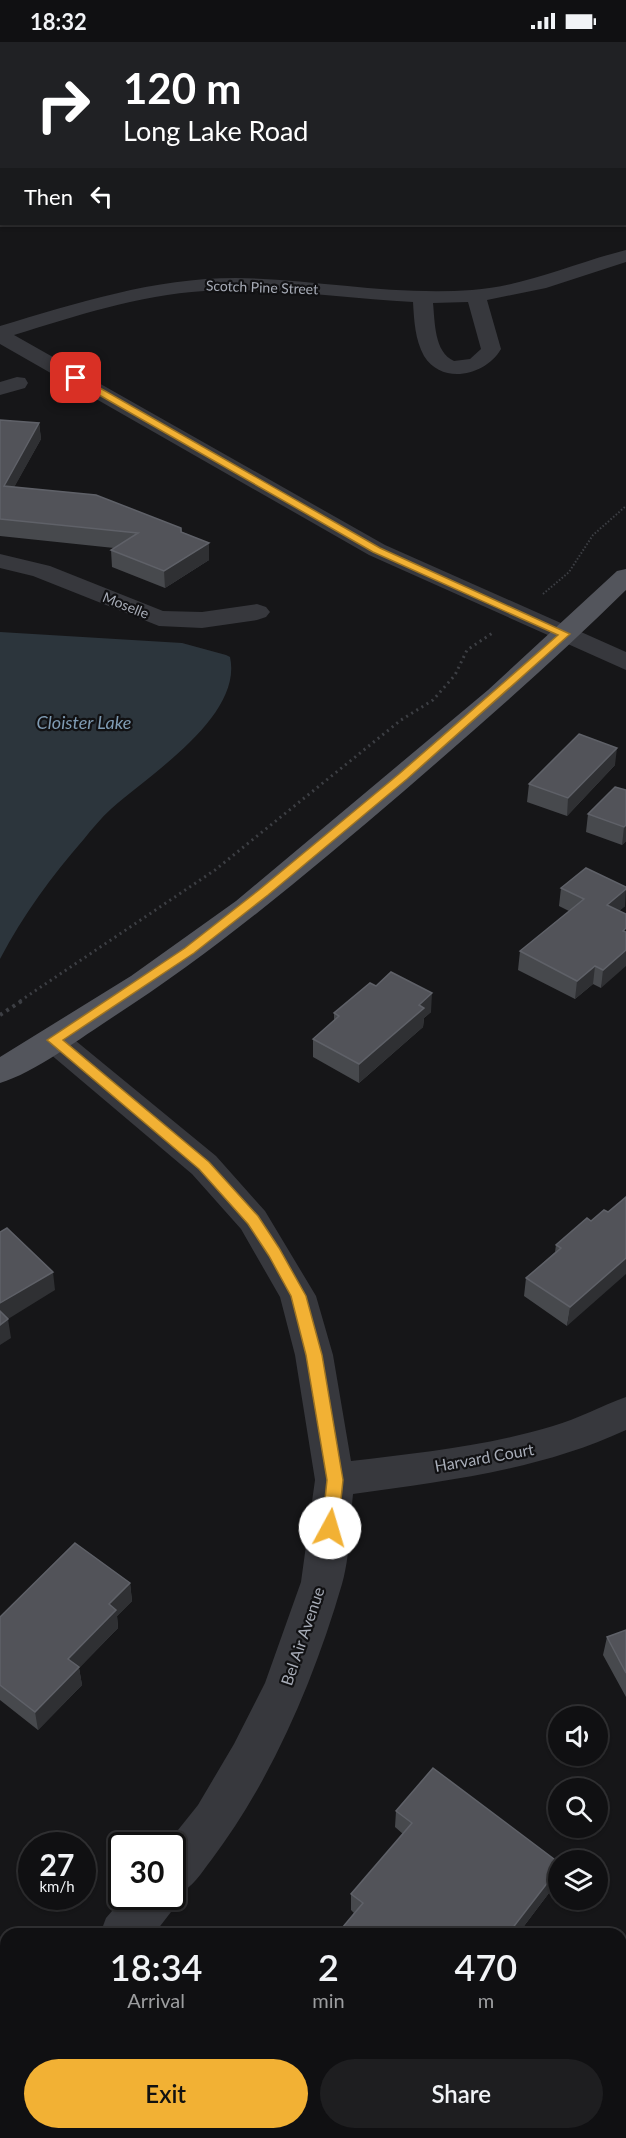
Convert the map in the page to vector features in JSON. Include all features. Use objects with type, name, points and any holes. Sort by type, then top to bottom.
[{"type":"main road","points":[[0,1072],[54,1040],[190,950],[263,893],[403,777],[565,634],[626,576]]},
{"type":"street","name":"Scotch Pine Street","points":[[0,334],[116,299],[202,285],[291,285],[422,297],[476,296],[535,285],[626,256]]},
{"type":"street","points":[[422,297],[429,352],[438,361],[451,367],[464,367],[486,359],[491,350],[476,296]]},
{"type":"street","points":[[0,334],[377,550],[626,662]]},
{"type":"street","name":"Moselle","points":[[0,561],[41,571],[159,618],[202,620],[257,612]]},
{"type":"street","name":"Bel Air Avenue","points":[[54,1040],[204,1165],[253,1220],[298,1296],[314,1355],[335,1480],[322,1582],[285,1688],[250,1758],[214,1820],[186,1856]]},
{"type":"street","name":"Harvard Court","points":[[335,1480],[487,1460],[545,1446],[595,1429],[626,1413]]},
{"type":"street","points":[[128,1928],[143,1910]]},
{"type":"path","points":[[0,1015],[30,997],[215,870],[401,720],[433,700]]},
{"type":"water","name":"Cloister Lake","points":[[0,632],[182,643],[230,657],[230,679],[222,701],[208,722],[190,742],[107,812],[72,853],[28,912],[0,959]]},
{"type":"building","points":[[0,420],[39,423],[4,486],[96,495],[181,528],[181,532],[209,543],[164,571],[111,550],[138,533],[0,519]]},
{"type":"building","points":[[579,734],[617,748],[568,798],[529,784]]},
{"type":"building","points":[[615,787],[626,790],[626,825],[624,827],[588,814]]},
{"type":"building","points":[[586,868],[626,887],[607,905],[626,914],[626,928],[623,931],[626,932],[626,950],[603,970],[595,966],[577,981],[520,951],[584,899],[561,888]]},
{"type":"building","points":[[391,972],[432,993],[419,1005],[424,1008],[359,1064],[313,1039],[339,1016],[334,1013],[370,983],[376,986]]},
{"type":"building","points":[[626,1197],[626,1258],[570,1307],[526,1278],[561,1248],[556,1245],[587,1218],[591,1221],[604,1210],[608,1212]]},
{"type":"building","points":[[7,1228],[53,1272],[0,1303],[0,1232]]},
{"type":"building","points":[[0,1311],[8,1319],[0,1325]]},
{"type":"building","points":[[75,1543],[130,1583],[109,1604],[116,1610],[68,1659],[79,1667],[35,1712],[0,1685],[0,1617]]},
{"type":"building","points":[[626,1630],[626,1673],[607,1637]]},
{"type":"building","points":[[433,1768],[548,1854],[548,1882],[513,1928],[342,1928],[363,1903],[351,1894],[412,1823],[396,1811]]},
{"type":"route","points":[[76,378],[377,550],[565,634],[403,777],[263,893],[190,950],[130,992],[54,1040],[204,1165],[253,1220],[274,1252],[298,1296],[314,1355],[335,1480],[330,1528]]}]
